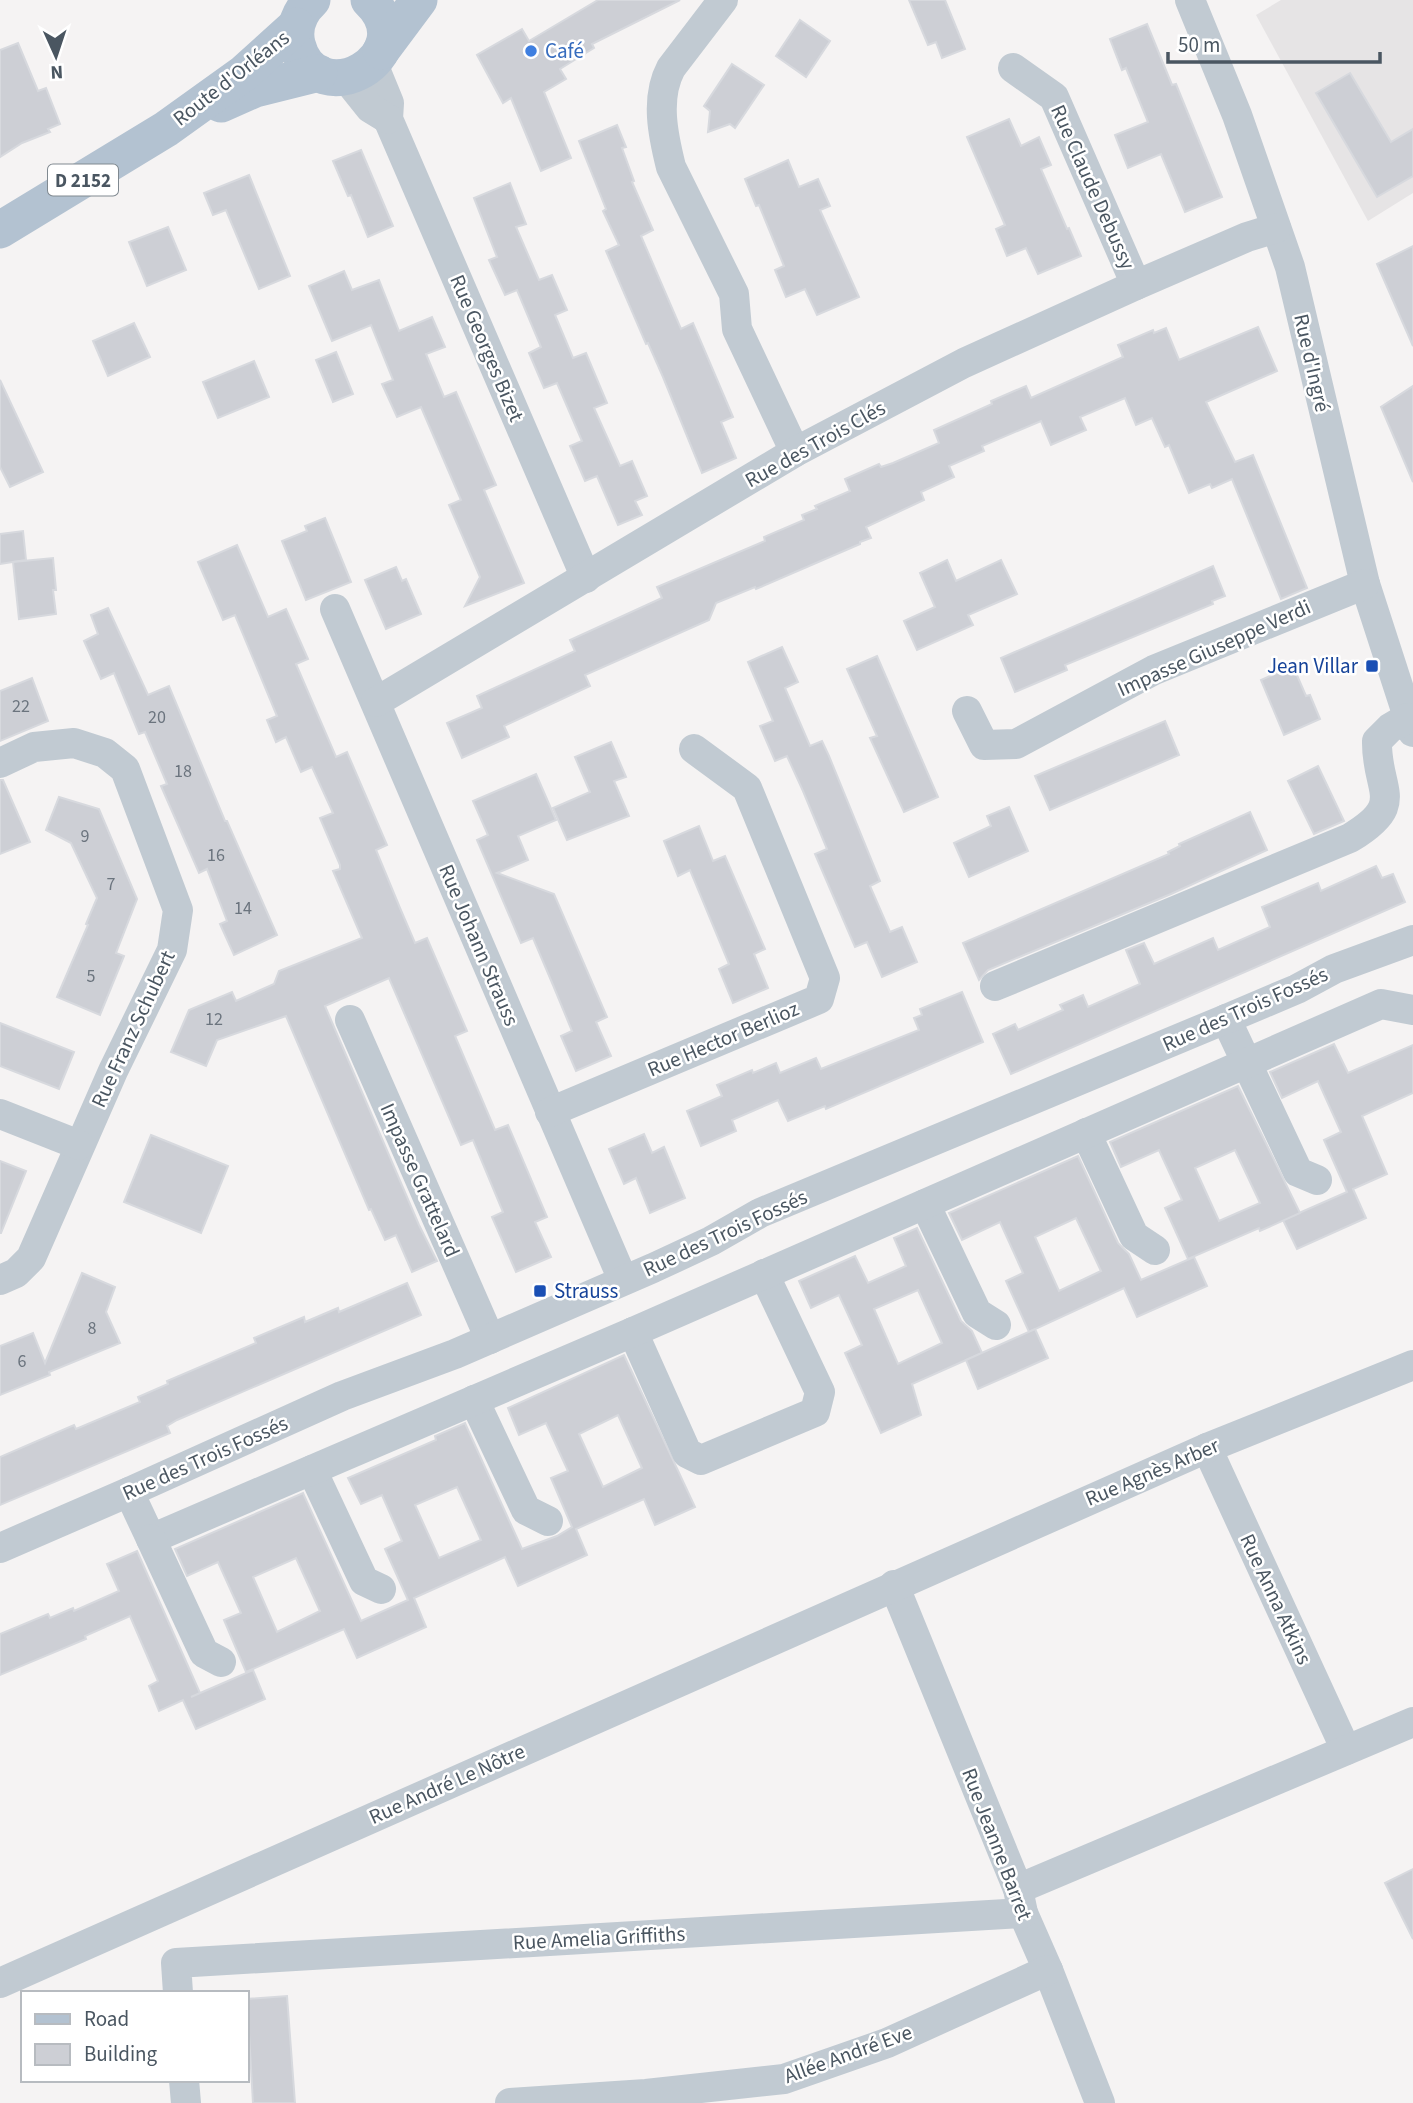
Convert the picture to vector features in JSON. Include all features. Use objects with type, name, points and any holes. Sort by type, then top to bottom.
[{"type":"main road","points":[[300,10],[296,40],[308,65],[355,67],[385,36],[383,21],[369,0]]},
{"type":"main road","points":[[355,67],[419,0]]},
{"type":"main road","name":"Route d'Orléans","points":[[0,230],[166,129],[244,73],[300,10]]},
{"type":"main road","name":"Route d'Orléans","points":[[166,129],[255,89],[355,67]]},
{"type":"street","points":[[723,0],[664,79],[662,120],[665,141],[671,167],[734,294],[737,328],[795,452]]},
{"type":"street","name":"Rue d'Ingré","points":[[1190,0],[1237,115],[1290,267],[1365,584],[1410,725]]},
{"type":"street","name":"Rue Georges Bizet","points":[[355,67],[389,103],[387,119],[586,578]]},
{"type":"street","name":"Rue Claude Debussy","points":[[1013,68],[1055,97],[1136,285]]},
{"type":"street","name":"Rue des Trois Clés","points":[[376,702],[795,452],[964,363],[1136,285],[1247,237],[1276,228]]},
{"type":"street","name":"Impasse Giuseppe Verdi","points":[[967,711],[984,745],[1016,744],[1154,670],[1365,584]]},
{"type":"street","name":"Rue Johann Strauss","points":[[335,610],[623,1280]]},
{"type":"street","points":[[995,986],[1350,838],[1365,829],[1386,806],[1387,793],[1377,754],[1377,741],[1390,728],[1410,725]]},
{"type":"street","name":"Rue Franz Schubert","points":[[0,763],[34,747],[74,743],[105,753],[124,769],[178,909],[172,950],[79,1145],[31,1258],[16,1273],[0,1280]]},
{"type":"street","name":"Rue Hector Berlioz","points":[[551,1112],[819,999],[825,978],[747,788],[694,748]]},
{"type":"street","name":"Rue des Trois Fossés","points":[[0,1548],[342,1396],[490,1339],[711,1241],[760,1213],[1297,989],[1334,969],[1413,940]]},
{"type":"street","points":[[151,1539],[633,1332],[1381,1004],[1413,1010]]},
{"type":"street","points":[[1226,1019],[1298,1172],[1317,1180]]},
{"type":"street","name":"Impasse Grattelard","points":[[350,1020],[490,1339]]},
{"type":"street","points":[[0,1114],[79,1145]]},
{"type":"street","points":[[1086,1133],[1134,1236],[1155,1250]]},
{"type":"street","points":[[925,1204],[977,1313],[996,1325]]},
{"type":"street","points":[[633,1332],[687,1453],[701,1460],[815,1412],[820,1392],[764,1274]]},
{"type":"street","name":"Rue Agnès Arber","points":[[894,1585],[1207,1448],[1413,1365]]},
{"type":"street","points":[[474,1400],[526,1510],[548,1521]]},
{"type":"street","name":"Rue Anna Atkins","points":[[1207,1448],[1346,1750]]},
{"type":"street","points":[[312,1470],[364,1581],[380,1589]]},
{"type":"street","points":[[129,1492],[204,1653],[221,1661]]},
{"type":"street","name":"Rue Jeanne Barret","points":[[894,1585],[1100,2103]]},
{"type":"street","name":"Rue André Le Nôtre","points":[[0,1983],[894,1585]]},
{"type":"street","points":[[1020,1901],[1346,1750],[1413,1722]]},
{"type":"street","name":"Rue Amelia Griffiths","points":[[178,1991],[176,1963],[1020,1901]]},
{"type":"street","name":"Allée André Eve","points":[[510,2103],[646,2094],[785,2079],[887,2043],[1048,1970]]},
{"type":"street","points":[[184,2082],[186,2103]]},
{"type":"shaded area","points":[[1281,0],[1413,0],[1413,193],[1368,221],[1256,15]]},
{"type":"building","points":[[598,0],[680,0],[592,44],[594,48],[560,69],[566,79],[544,92],[571,158],[541,171],[511,98],[503,103],[477,55],[522,29],[529,41]]},
{"type":"building","points":[[909,0],[945,0],[965,49],[942,58],[936,42],[928,45]]},
{"type":"building","points":[[800,20],[830,41],[806,77],[776,56]]},
{"type":"building","points":[[1147,24],[1172,85],[1176,84],[1222,197],[1185,212],[1161,154],[1128,168],[1115,135],[1148,122],[1126,68],[1122,70],[1110,39]]},
{"type":"building","points":[[18,43],[38,91],[46,88],[60,124],[48,129],[50,132],[22,143],[0,157],[0,50]]},
{"type":"building","points":[[732,64],[764,85],[735,128],[730,124],[708,132],[710,111],[704,106]]},
{"type":"building","points":[[1350,73],[1391,142],[1413,129],[1413,176],[1377,197],[1316,93]]},
{"type":"building","points":[[1009,119],[1021,146],[1039,137],[1051,165],[1041,169],[1081,256],[1038,274],[1026,248],[1007,256],[996,229],[1005,225],[967,137]]},
{"type":"building","points":[[617,125],[626,147],[622,148],[634,181],[632,182],[653,230],[641,236],[681,329],[693,323],[733,417],[721,422],[736,458],[702,473],[663,377],[606,251],[619,245],[603,211],[606,209],[579,141]]},
{"type":"building","points":[[361,150],[393,226],[368,237],[351,195],[348,196],[333,161]]},
{"type":"building","points":[[788,160],[799,187],[818,179],[830,206],[820,210],[859,297],[817,315],[805,289],[786,297],[775,270],[784,266],[759,205],[756,206],[745,179]]},
{"type":"building","points":[[249,175],[290,276],[259,289],[226,210],[213,215],[204,193]]},
{"type":"building","points":[[510,183],[526,224],[516,227],[539,280],[552,275],[567,310],[555,315],[573,358],[586,353],[607,403],[594,408],[620,466],[632,461],[647,496],[635,501],[642,515],[618,525],[597,476],[585,481],[570,446],[582,441],[557,383],[544,388],[529,353],[541,347],[517,290],[505,295],[489,260],[497,257],[474,198]]},
{"type":"building","points":[[168,227],[186,270],[147,286],[129,242]]},
{"type":"building","points":[[1413,246],[1413,346],[1377,264]]},
{"type":"building","points":[[344,271],[352,290],[379,280],[399,331],[432,317],[445,347],[426,354],[444,397],[456,392],[496,485],[484,490],[524,583],[465,606],[480,577],[449,505],[461,500],[421,407],[397,417],[382,384],[393,380],[371,325],[332,341],[309,286]]},
{"type":"building","points":[[134,323],[150,357],[108,376],[93,341]]},
{"type":"building","points":[[1258,327],[1277,371],[1206,402],[1235,462],[1253,455],[1307,588],[1281,599],[1232,479],[1212,488],[1210,484],[1189,493],[1169,445],[1165,447],[1152,418],[1136,425],[1125,398],[1080,417],[1086,430],[1051,445],[1041,421],[982,446],[984,451],[949,466],[954,477],[921,492],[924,500],[866,527],[871,538],[756,589],[755,587],[716,603],[709,620],[585,675],[590,686],[504,726],[509,737],[462,758],[447,723],[482,708],[477,696],[575,651],[570,640],[662,598],[657,587],[765,541],[764,537],[804,520],[802,515],[817,509],[815,506],[850,491],[845,479],[879,464],[881,467],[893,463],[939,443],[934,430],[1026,386],[1031,398],[1123,357],[1118,345],[1153,330],[1154,333],[1166,328],[1179,360]]},
{"type":"building","points":[[336,352],[353,394],[333,402],[316,360]]},
{"type":"building","points":[[254,361],[269,397],[218,418],[203,382]]},
{"type":"building","points":[[0,380],[43,472],[10,487],[0,467]]},
{"type":"building","points":[[1413,386],[1413,482],[1381,407]]},
{"type":"building","points":[[325,518],[351,582],[306,600],[282,541],[307,531],[305,526]]},
{"type":"building","points":[[23,531],[26,560],[0,564],[0,534]]},
{"type":"building","points":[[237,545],[268,617],[286,609],[308,659],[296,664],[336,757],[347,752],[387,845],[376,850],[415,943],[427,938],[467,1031],[455,1036],[495,1130],[508,1125],[547,1217],[535,1222],[551,1257],[516,1272],[492,1217],[503,1212],[473,1140],[461,1145],[389,978],[325,1006],[437,1261],[412,1272],[396,1235],[385,1240],[371,1209],[369,1210],[286,1016],[217,1040],[206,1066],[171,1052],[189,1010],[232,992],[236,1001],[274,984],[279,971],[362,938],[333,871],[340,869],[340,865],[320,818],[333,813],[312,767],[301,772],[286,737],[276,742],[267,720],[277,716],[235,615],[223,620],[198,562]]},
{"type":"building","points":[[53,558],[56,614],[19,619],[13,562]]},
{"type":"building","points":[[947,560],[956,581],[1001,560],[1017,594],[968,615],[973,625],[917,650],[904,621],[935,607],[920,573]]},
{"type":"building","points":[[1213,566],[1225,596],[1212,601],[1213,604],[1065,665],[1067,670],[1015,692],[1001,658]]},
{"type":"building","points":[[396,567],[402,581],[406,579],[421,614],[386,629],[365,580]]},
{"type":"building","points":[[108,608],[148,695],[169,686],[225,821],[277,935],[234,955],[220,924],[227,921],[207,869],[199,873],[161,786],[167,784],[145,732],[139,734],[114,673],[101,679],[84,641],[98,634],[91,615]]},
{"type":"building","points":[[782,647],[798,682],[785,688],[810,746],[822,741],[829,756],[880,881],[870,886],[890,932],[902,927],[917,962],[882,977],[867,942],[855,947],[815,854],[827,849],[787,756],[775,761],[760,726],[773,721],[748,662]]},
{"type":"building","points":[[877,656],[938,797],[904,812],[870,738],[877,736],[847,669]]},
{"type":"building","points":[[1293,666],[1320,719],[1284,735],[1261,680]]},
{"type":"building","points":[[32,678],[48,721],[0,741],[0,691]]},
{"type":"building","points":[[1165,721],[1179,755],[1050,810],[1035,776]]},
{"type":"building","points":[[611,742],[626,777],[614,781],[629,816],[567,840],[553,808],[590,792],[575,757]]},
{"type":"building","points":[[1318,766],[1344,821],[1314,834],[1288,781]]},
{"type":"building","points":[[536,774],[556,820],[518,836],[528,860],[497,873],[554,894],[607,1017],[596,1022],[611,1056],[576,1071],[561,1036],[572,1031],[533,938],[521,943],[477,840],[488,835],[473,801]]},
{"type":"building","points":[[0,780],[3,780],[30,842],[0,854]]},
{"type":"building","points":[[59,797],[99,809],[137,899],[116,953],[124,956],[100,1015],[57,997],[97,898],[71,843],[46,830]]},
{"type":"building","points":[[1009,807],[1028,851],[969,877],[954,843],[991,826],[987,816]]},
{"type":"building","points":[[1250,812],[1267,850],[1171,894],[988,970],[979,980],[963,943],[1169,854],[1168,852],[1180,846],[1179,844]]},
{"type":"building","points":[[699,826],[713,861],[725,856],[765,949],[754,954],[768,988],[733,1003],[719,969],[729,964],[690,870],[678,876],[664,841]]},
{"type":"building","points":[[1376,866],[1382,878],[1393,874],[1405,902],[1011,1074],[993,1034],[1015,1024],[1018,1030],[1063,1010],[1060,1005],[1083,995],[1088,1007],[1140,984],[1126,950],[1144,943],[1154,964],[1213,938],[1218,950],[1270,927],[1262,907],[1318,883],[1321,891]]},
{"type":"building","points":[[962,992],[983,1042],[826,1109],[825,1106],[788,1121],[778,1100],[732,1120],[736,1131],[701,1146],[687,1111],[722,1096],[717,1085],[776,1063],[780,1073],[816,1058],[821,1069],[919,1030],[914,1018],[922,1015],[920,1009]]},
{"type":"building","points":[[0,1023],[74,1052],[59,1089],[0,1066]]},
{"type":"building","points":[[1334,1044],[1348,1073],[1413,1045],[1413,1093],[1362,1116],[1387,1174],[1353,1189],[1366,1218],[1297,1249],[1283,1220],[1347,1192],[1324,1140],[1341,1132],[1318,1081],[1282,1098],[1270,1072]]},
{"type":"building","points":[[1238,1086],[1300,1213],[1188,1259],[1165,1208],[1182,1200],[1159,1150],[1121,1167],[1110,1142]],"holes":[[[1235,1150],[1260,1203],[1219,1221],[1195,1168]]]},
{"type":"building","points":[[644,1134],[652,1153],[664,1147],[685,1198],[650,1213],[636,1178],[624,1184],[609,1149]]},
{"type":"building","points":[[151,1135],[228,1166],[201,1233],[124,1202]]},
{"type":"building","points":[[1078,1156],[1118,1243],[1129,1254],[1141,1280],[1194,1257],[1207,1286],[1137,1317],[1124,1288],[1029,1332],[1006,1281],[1023,1273],[1000,1222],[962,1240],[949,1213]],"holes":[[[1076,1218],[1101,1271],[1059,1291],[1035,1237]]]},
{"type":"building","points":[[0,1161],[26,1171],[1,1233],[0,1233]]},
{"type":"building","points":[[917,1228],[961,1321],[972,1331],[982,1353],[912,1384],[921,1415],[881,1433],[845,1353],[862,1345],[839,1295],[811,1308],[799,1281],[855,1256],[868,1283],[906,1266],[894,1238]],"holes":[[[918,1290],[942,1343],[898,1364],[874,1309]]]},
{"type":"building","points":[[82,1273],[115,1287],[106,1312],[120,1343],[0,1395],[0,1346],[33,1333],[45,1363]]},
{"type":"building","points":[[407,1283],[421,1315],[177,1420],[167,1426],[170,1433],[0,1505],[0,1457],[74,1425],[76,1429],[140,1402],[138,1397],[168,1384],[167,1381],[256,1343],[254,1338],[304,1317],[305,1322],[338,1308],[339,1312]]},
{"type":"building","points":[[1035,1329],[1048,1358],[978,1389],[966,1360]]},
{"type":"building","points":[[624,1355],[695,1507],[655,1525],[644,1499],[576,1529],[587,1555],[518,1586],[505,1557],[414,1598],[426,1627],[357,1658],[344,1629],[246,1672],[224,1620],[241,1613],[218,1562],[187,1576],[175,1549],[303,1493],[361,1621],[408,1600],[385,1549],[402,1541],[382,1495],[361,1504],[348,1478],[436,1440],[435,1436],[465,1423],[522,1549],[557,1536],[572,1527],[551,1478],[568,1471],[546,1423],[519,1435],[508,1408]],"holes":[[[618,1415],[642,1468],[603,1487],[579,1434]],[[457,1487],[481,1540],[439,1558],[415,1505]],[[296,1558],[320,1611],[277,1632],[253,1577]]]},
{"type":"building","points":[[137,1551],[200,1693],[191,1697],[253,1670],[265,1699],[196,1729],[183,1700],[159,1711],[149,1686],[158,1681],[130,1616],[85,1636],[86,1639],[0,1675],[0,1634],[48,1614],[50,1618],[73,1608],[74,1611],[119,1591],[107,1564]]},
{"type":"building","points":[[1413,1869],[1413,1939],[1385,1883]]},
{"type":"building","points":[[287,1996],[295,2103],[253,2103],[248,1999]]},
{"type":"place","name":"Café","points":[[531,51]]},
{"type":"place","name":"Jean Villar","points":[[1372,666]]},
{"type":"place","name":"Strauss","points":[[540,1291]]}]
